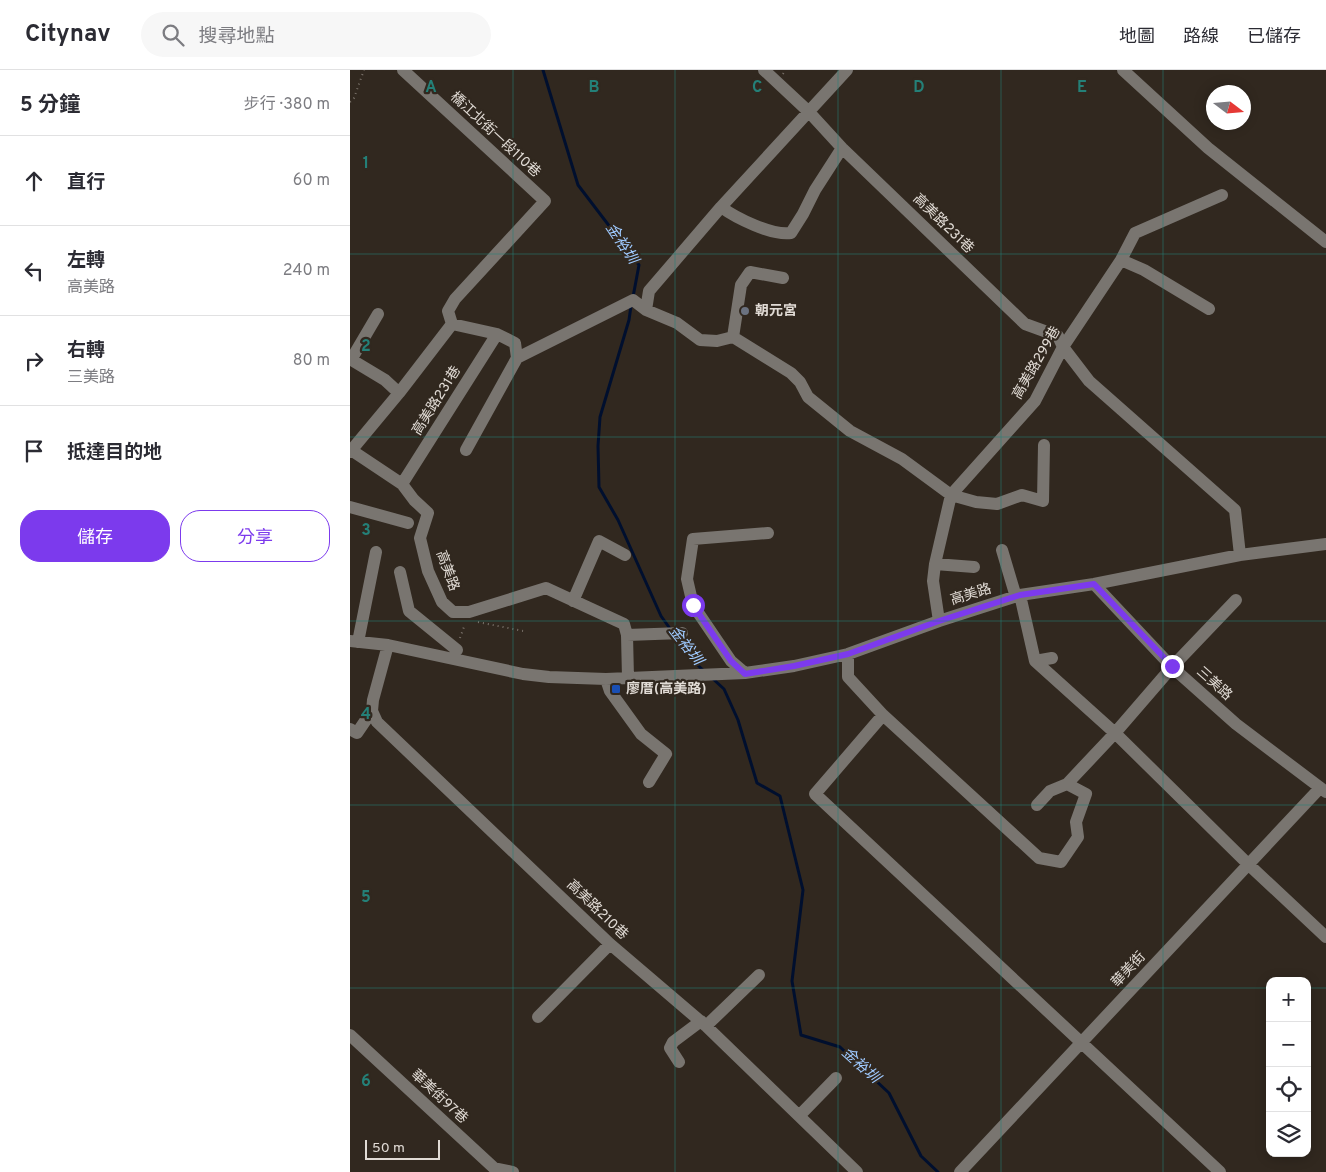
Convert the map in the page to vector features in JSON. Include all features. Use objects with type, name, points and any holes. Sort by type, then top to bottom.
[{"type":"street","name":"橋江北街一段110巷","points":[[403,70],[545,201],[455,299],[448,311],[452,324]]},
{"type":"street","name":"高美路231巷","points":[[764,70],[1025,324],[1058,336],[1063,346],[1089,381],[1235,510],[1240,555]]},
{"type":"street","points":[[646,310],[650,291],[721,207],[847,70]]},
{"type":"street","points":[[1126,71],[1208,148],[1326,242]]},
{"type":"street","points":[[721,207],[737,218],[782,234],[790,233],[803,214],[814,190],[842,148]]},
{"type":"street","name":"高美路299巷","points":[[939,621],[933,581],[935,564],[951,495],[1035,401],[1063,346],[1121,260],[1135,233],[1222,195]]},
{"type":"street","points":[[1121,260],[1144,270],[1209,309]]},
{"type":"street","points":[[733,337],[742,285],[750,272],[783,278]]},
{"type":"street","points":[[466,450],[517,358],[632,300],[646,310],[677,323],[700,340],[717,341],[733,337],[791,373],[800,382],[808,397],[850,430],[902,459],[951,495],[976,502],[997,504],[1022,495],[1043,500],[1044,445]]},
{"type":"street","points":[[378,314],[351,360],[385,380],[399,393]]},
{"type":"street","points":[[350,451],[399,393],[452,324],[497,334],[515,343],[517,358]]},
{"type":"street","name":"高美路231巷","points":[[402,484],[497,334]]},
{"type":"street","name":"高美路","points":[[350,451],[402,484],[414,500],[428,513],[420,538],[428,571],[442,602],[454,612],[468,615]]},
{"type":"street","points":[[350,507],[408,523]]},
{"type":"street","points":[[745,674],[731,661],[693,605],[687,580],[692,539],[768,533]]},
{"type":"street","points":[[573,601],[599,541],[625,554]]},
{"type":"street","name":"高美路","points":[[354,641],[388,646],[523,674],[549,677],[606,679],[745,674],[848,654],[939,621],[1018,596],[1094,584],[1240,555],[1326,544]]},
{"type":"street","points":[[1002,550],[1018,596],[1036,661],[1114,733],[1326,937]]},
{"type":"street","points":[[354,641],[376,552]]},
{"type":"street","points":[[935,564],[974,567]]},
{"type":"street","points":[[400,572],[409,611],[457,650]]},
{"type":"street","name":"三美路","points":[[1094,584],[1172,666],[1236,724],[1323,790]]},
{"type":"street","points":[[468,615],[546,588],[624,624],[627,635],[628,678]]},
{"type":"street","points":[[1037,805],[1050,791],[1066,784],[1114,733],[1172,666],[1236,600]]},
{"type":"street","points":[[627,635],[682,633]]},
{"type":"street","points":[[350,729],[356,733],[372,712],[373,700],[388,646]]},
{"type":"street","points":[[848,654],[848,677],[883,715],[1038,858],[1061,862],[1078,837],[1076,822],[1086,794],[1066,784]]},
{"type":"street","points":[[1036,661],[1052,658]]},
{"type":"street","points":[[606,679],[610,692],[641,734],[666,754],[649,782]]},
{"type":"street","name":"高美路210巷","points":[[372,712],[377,722],[610,944],[703,1024],[856,1172]]},
{"type":"street","points":[[883,715],[815,794],[1220,1172]]},
{"type":"street","name":"華美街","points":[[960,1172],[1248,864],[1323,790]]},
{"type":"street","points":[[538,1017],[610,944]]},
{"type":"street","points":[[679,1062],[670,1048],[673,1042],[703,1024],[759,975]]},
{"type":"street","name":"華美街97巷","points":[[350,1035],[494,1168],[513,1172]]},
{"type":"street","points":[[799,1116],[836,1078]]},
{"type":"path","points":[[350,102],[354,98],[364,70]]},
{"type":"path","points":[[457,650],[468,615],[523,631]]},
{"type":"waterway","name":"金裕圳","points":[[543,70],[578,185],[639,265],[633,297]]},
{"type":"waterway","name":"金裕圳","points":[[631,306],[629,320],[600,417],[598,446],[599,487],[618,520],[661,616],[671,630]]},
{"type":"waterway","name":"金裕圳","points":[[676,637],[690,658],[704,671]]},
{"type":"waterway","name":"金裕圳","points":[[712,678],[724,689],[738,720],[757,783],[780,796],[803,890],[792,981],[801,1035],[840,1047],[889,1093],[921,1156],[938,1172]]},
{"type":"place","name":"朝元宮","points":[[745,311]]},
{"type":"place","name":"廖厝(高美路)","points":[[616,689]]},
{"type":"route","points":[[693,605],[731,661],[745,674],[848,654],[939,621],[1020,595],[1094,584],[1172,666]]}]
